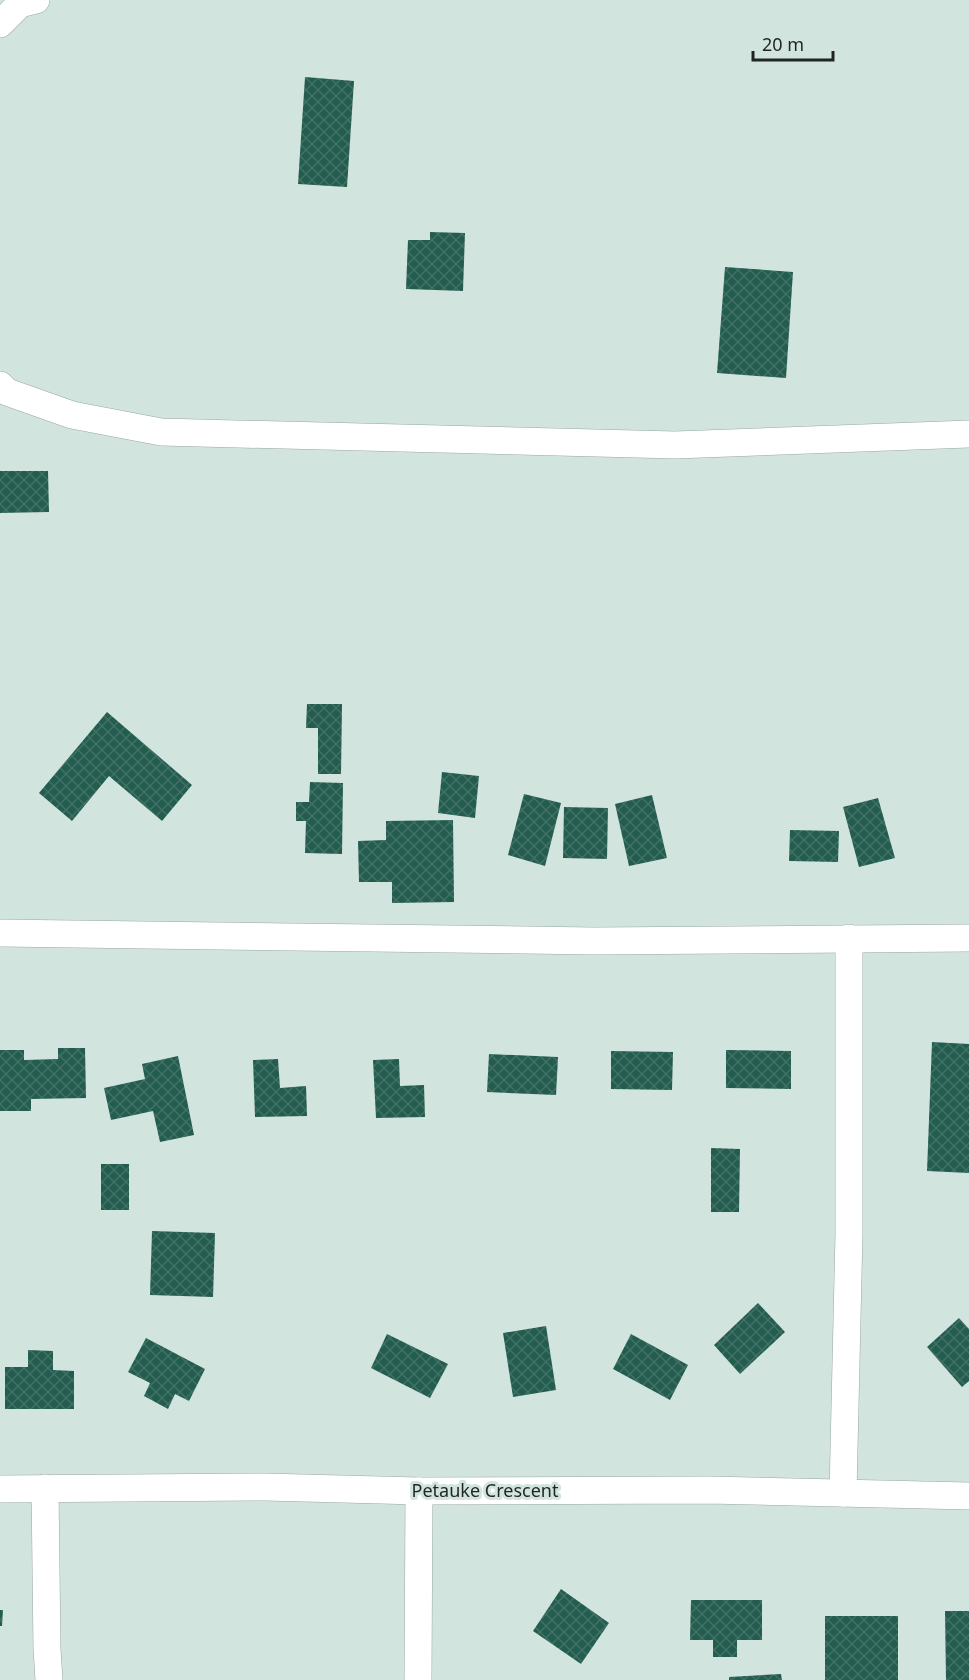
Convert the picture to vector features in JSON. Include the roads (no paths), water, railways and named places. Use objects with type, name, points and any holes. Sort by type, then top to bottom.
[{"type":"street","points":[[0,24],[20,4],[36,0]]},
{"type":"street","points":[[0,385],[7,392],[72,415],[161,432],[675,446],[969,434]]},
{"type":"street","points":[[0,933],[594,941],[969,938]]},
{"type":"street","points":[[843,1493],[849,1233],[849,938]]},
{"type":"street","name":"Petauke Crescent","points":[[0,1489],[265,1487],[419,1491],[708,1490],[969,1496]]},
{"type":"street","points":[[45,1488],[46,1649],[49,1680]]},
{"type":"street","points":[[418,1680],[419,1491]]}]
